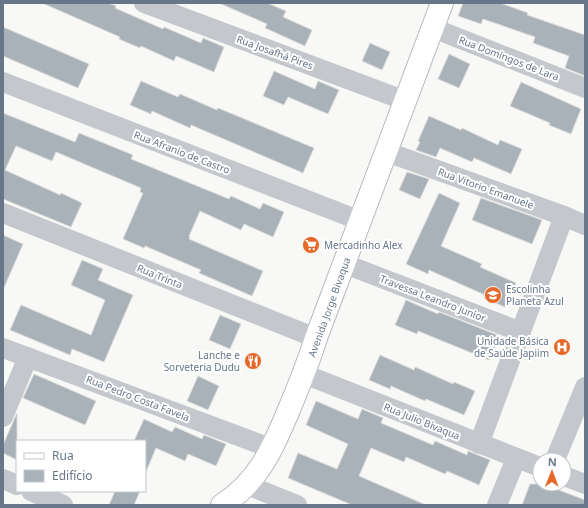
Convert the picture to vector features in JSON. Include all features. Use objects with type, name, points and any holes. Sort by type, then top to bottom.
[{"type":"street","name":"Rua Josafhá Pires","points":[[144,3],[406,101]]},
{"type":"street","name":"Avenida Jorge Bivaqua","points":[[222,505],[247,485],[273,449],[304,374],[316,338],[442,3]]},
{"type":"street","name":"Rua Domingos de Lara","points":[[433,28],[585,88]]},
{"type":"street","name":"Rua Afranio de Castro","points":[[3,82],[361,221]]},
{"type":"street","name":"Rua Vitorio Emanuele","points":[[387,152],[585,225]]},
{"type":"street","name":"Rua Trinta","points":[[3,213],[316,338]]},
{"type":"street","points":[[479,444],[564,216]]},
{"type":"street","name":"Travessa Leandro Junior","points":[[345,264],[521,332]]},
{"type":"street","name":"Rua Pedro Costa Favela","points":[[3,348],[273,449]]},
{"type":"street","points":[[3,417],[28,357]]},
{"type":"street","name":"Rua Julio Bivaqua","points":[[304,374],[532,464]]},
{"type":"street","points":[[558,452],[585,387]]},
{"type":"street","points":[[497,505],[516,459]]},
{"type":"street","points":[[3,479],[16,485]]},
{"type":"street","points":[[572,479],[585,484]]},
{"type":"street","points":[[247,485],[297,505]]},
{"type":"street","points":[[33,492],[63,505]]},
{"type":"building","points":[[42,3],[108,3],[116,6],[115,8],[163,29],[164,27],[201,43],[203,38],[224,47],[214,72],[176,56],[174,61],[141,46],[140,48],[119,39],[120,37]]},
{"type":"building","points":[[219,3],[267,3],[286,11],[283,17],[312,30],[305,46],[265,28],[267,24]]},
{"type":"building","points":[[463,3],[500,3],[528,13],[527,15],[585,35],[585,76],[565,68],[569,56],[533,43],[535,37],[483,19],[481,24],[458,16]]},
{"type":"building","points":[[3,27],[89,64],[78,88],[3,56]]},
{"type":"building","points":[[370,43],[390,52],[382,70],[362,61]]},
{"type":"building","points":[[449,54],[470,64],[459,88],[438,79]]},
{"type":"building","points":[[274,71],[315,89],[318,81],[339,90],[328,114],[288,97],[284,105],[263,96]]},
{"type":"building","points":[[141,81],[178,97],[180,94],[217,110],[218,108],[314,148],[303,173],[191,125],[190,128],[152,111],[151,114],[130,105]]},
{"type":"building","points":[[521,82],[581,109],[571,134],[549,125],[550,123],[510,106]]},
{"type":"building","points":[[3,113],[75,142],[79,133],[133,155],[131,159],[229,199],[231,196],[260,209],[263,203],[284,212],[273,237],[244,224],[241,230],[200,211],[189,236],[189,239],[263,271],[252,296],[199,273],[201,270],[145,246],[144,248],[123,239],[143,193],[140,192],[141,188],[56,152],[52,161],[16,146],[5,170],[60,195],[61,193],[82,203],[71,227],[3,199]]},
{"type":"building","points":[[429,116],[461,130],[462,128],[498,145],[500,140],[522,149],[511,174],[474,158],[472,162],[440,148],[436,157],[416,150],[420,142],[418,141]]},
{"type":"building","points":[[407,172],[429,179],[420,199],[399,190]]},
{"type":"building","points":[[439,193],[460,203],[441,246],[482,264],[480,267],[516,283],[505,307],[484,298],[485,295],[429,270],[428,274],[406,264]]},
{"type":"building","points":[[481,198],[542,220],[532,244],[472,220]]},
{"type":"building","points":[[3,235],[23,244],[3,290]]},
{"type":"building","points":[[82,260],[103,269],[98,280],[133,295],[104,362],[72,349],[70,355],[10,330],[21,305],[91,335],[105,300],[71,285]]},
{"type":"building","points":[[406,300],[438,314],[439,312],[500,336],[489,360],[418,331],[417,334],[395,325]]},
{"type":"building","points":[[220,315],[241,324],[230,349],[209,340]]},
{"type":"building","points":[[380,355],[414,370],[415,367],[453,384],[454,382],[475,391],[464,415],[426,399],[425,401],[391,386],[390,389],[369,380]]},
{"type":"building","points":[[34,374],[96,401],[85,425],[23,398]]},
{"type":"building","points":[[198,376],[219,386],[208,410],[187,401]]},
{"type":"building","points":[[316,401],[358,419],[362,409],[383,418],[381,423],[433,445],[435,441],[467,455],[468,451],[490,460],[479,485],[447,471],[445,474],[406,457],[404,462],[371,448],[359,476],[426,505],[352,505],[288,478],[298,453],[337,469],[348,444],[306,425]]},
{"type":"building","points":[[17,413],[16,460],[3,453],[3,445]]},
{"type":"building","points":[[144,419],[172,432],[175,427],[202,439],[204,435],[226,444],[216,466],[188,454],[185,461],[156,448],[146,472],[146,440],[134,440]]},
{"type":"building","points":[[530,484],[532,484],[532,492],[564,492],[585,500],[585,505],[522,505]]},
{"type":"building","points":[[115,492],[140,492],[134,505],[109,505]]},
{"type":"place","name":"Mercadinho Alex","points":[[311,245]]},
{"type":"place","name":"Escolinha Planeta Azul","points":[[493,295]]},
{"type":"place","name":"Unidade Básica de Saúde Japiim","points":[[562,347]]},
{"type":"place","name":"Lanche e Sorveteria Dudu","points":[[253,361]]}]
